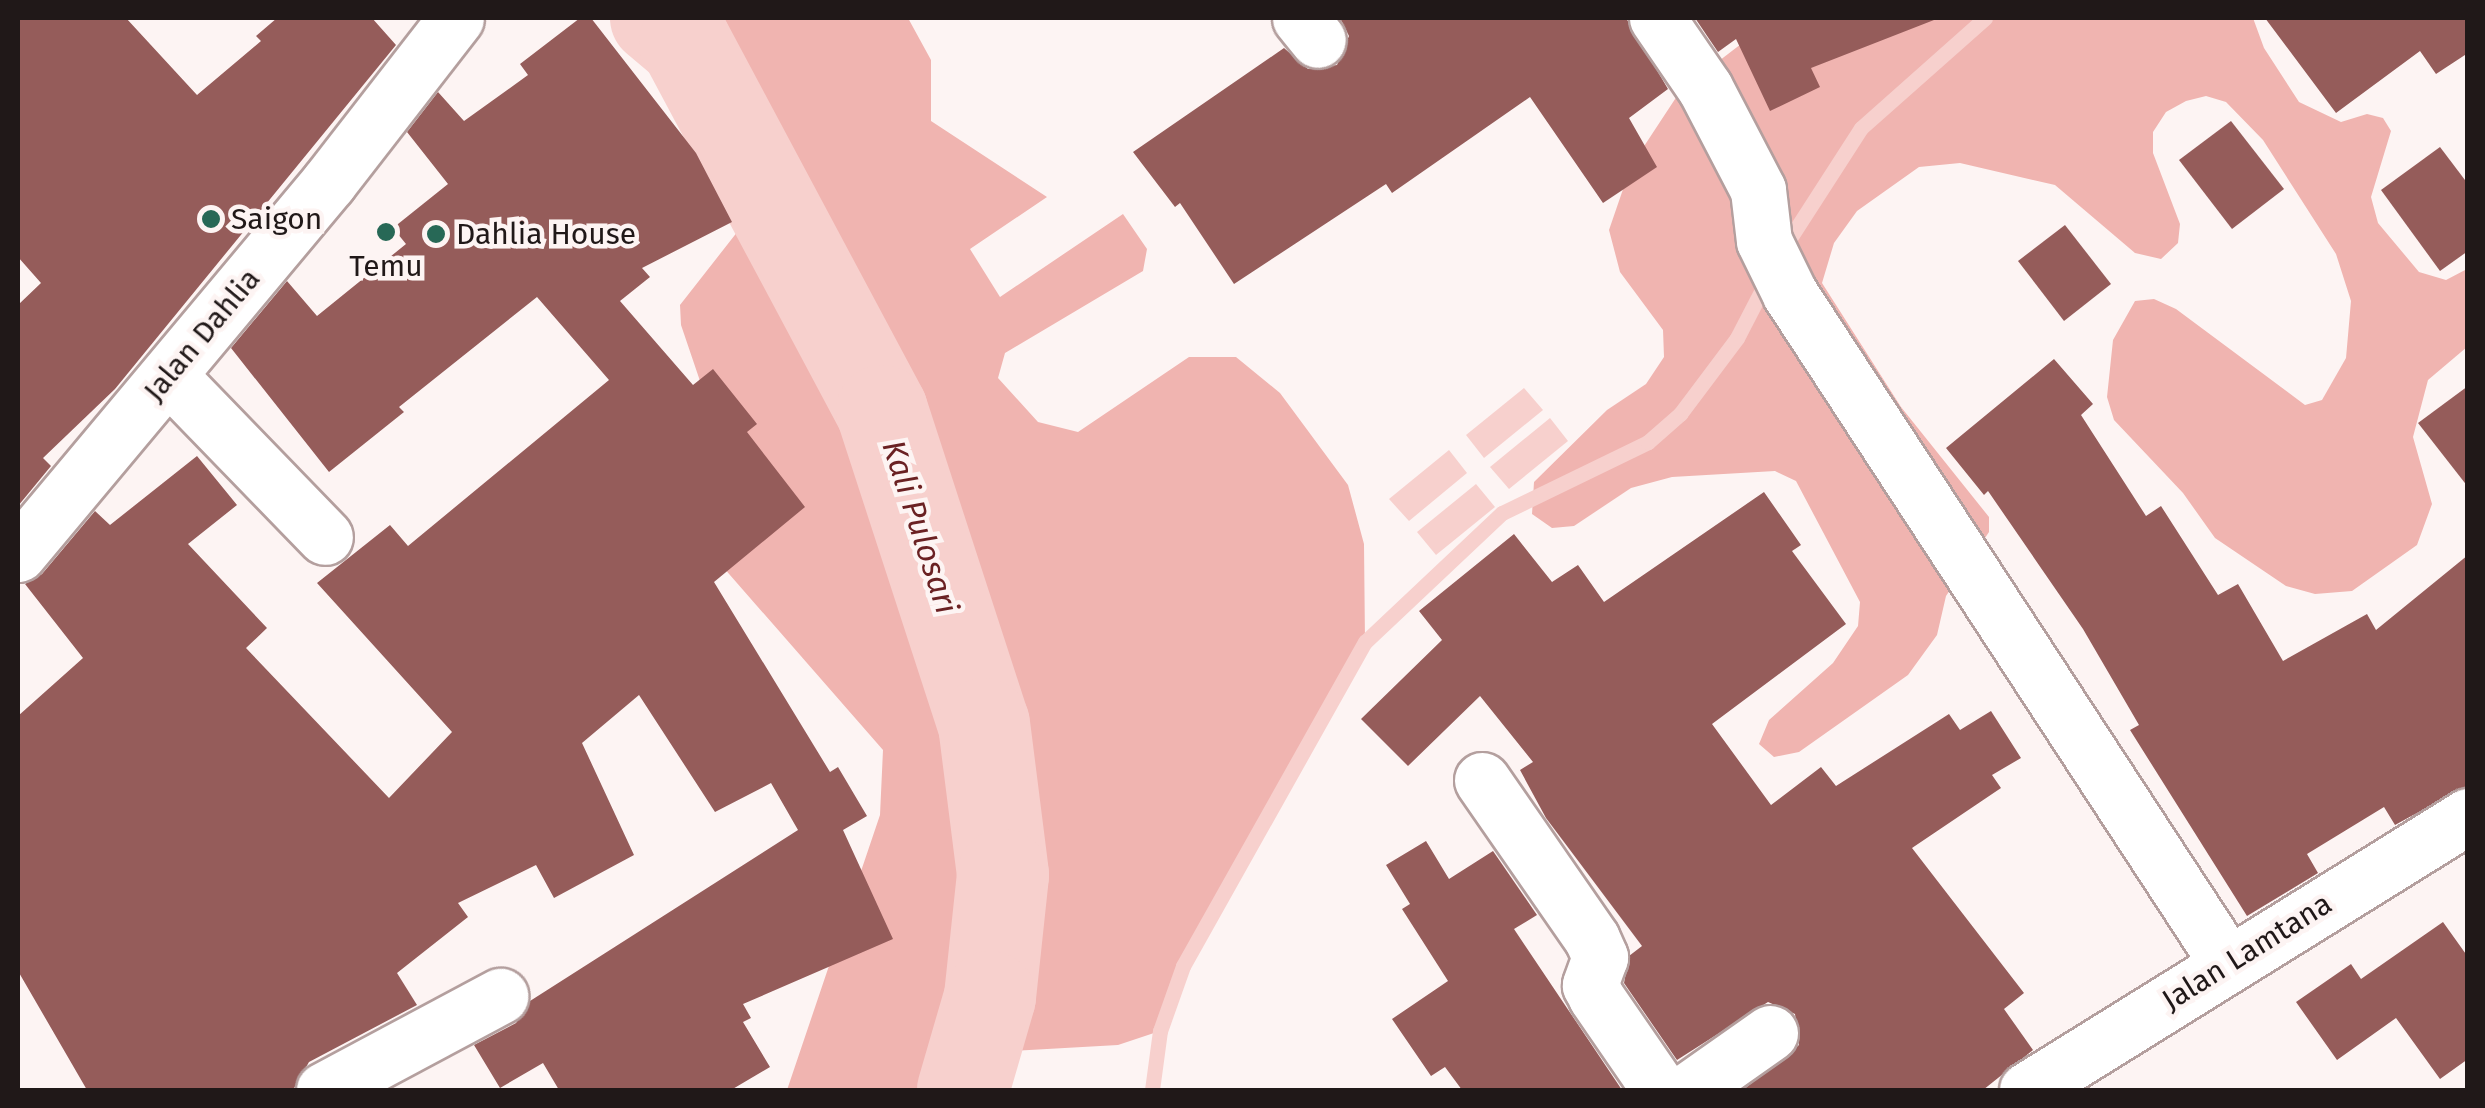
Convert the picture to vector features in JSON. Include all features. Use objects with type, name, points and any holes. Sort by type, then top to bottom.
[{"type":"street","name":"Jalan Dahlia","points":[[18,554],[169,376],[456,18]]},
{"type":"street","points":[[1657,18],[1705,88],[1758,190],[1764,242],[1790,294],[2228,964]]},
{"type":"street","points":[[169,376],[325,537]]},
{"type":"street","points":[[1482,780],[1592,939],[1600,958],[1590,985],[1660,1090]]},
{"type":"street","name":"Jalan Lamtana","points":[[2026,1090],[2468,816]]},
{"type":"street","points":[[324,1090],[500,996]]},
{"type":"street","points":[[1689,1090],[1770,1033]]},
{"type":"shaded area","points":[[620,18],[908,18],[931,60],[931,121],[1047,197],[970,249],[1000,297],[1123,214],[1147,249],[1143,271],[1005,353],[998,378],[1038,422],[1078,432],[1189,357],[1236,357],[1280,393],[1348,485],[1364,544],[1365,642],[1183,966],[1160,1031],[1118,1045],[975,1053],[963,1090],[787,1090],[880,815],[883,750],[716,559],[718,434],[681,325],[680,305],[738,231],[742,204],[724,155]]},
{"type":"shaded area","points":[[1775,18],[2253,18],[2264,48],[2299,102],[2341,122],[2367,114],[2383,118],[2391,131],[2371,197],[2378,223],[2419,272],[2446,280],[2467,269],[2467,347],[2428,380],[2413,437],[2432,504],[2417,545],[2352,591],[2315,594],[2286,586],[2215,538],[2183,493],[2114,420],[2107,397],[2113,340],[2135,301],[2154,299],[2176,309],[2305,405],[2322,400],[2346,358],[2351,301],[2336,254],[2263,140],[2226,102],[2206,96],[2186,101],[2166,112],[2153,132],[2153,153],[2180,224],[2178,243],[2161,259],[2135,253],[2055,185],[1960,163],[1919,167],[1857,211],[1834,243],[1822,283],[1901,407],[1989,517],[1989,532],[1946,596],[1937,635],[1908,675],[1799,752],[1774,757],[1759,744],[1769,720],[1833,663],[1858,626],[1860,602],[1796,481],[1775,471],[1672,477],[1631,488],[1574,526],[1552,528],[1532,514],[1534,482],[1607,410],[1646,384],[1664,357],[1663,330],[1620,272],[1609,230],[1631,166],[1681,90]]},
{"type":"shaded area","points":[[1524,388],[1543,410],[1484,458],[1466,435]]},
{"type":"shaded area","points":[[1550,418],[1568,441],[1509,489],[1490,467]]},
{"type":"shaded area","points":[[1449,450],[1467,473],[1409,521],[1389,499]]},
{"type":"shaded area","points":[[1476,484],[1495,507],[1436,555],[1417,532]]},
{"type":"building","points":[[18,18],[126,18],[197,95],[261,41],[256,36],[277,18],[372,18],[396,45],[115,389],[43,458],[51,466],[18,506],[18,305],[41,283],[18,257]]},
{"type":"building","points":[[580,18],[591,18],[696,153],[732,222],[642,268],[650,277],[620,301],[693,385],[713,369],[757,424],[747,432],[805,507],[714,582],[830,772],[838,767],[867,816],[843,830],[893,939],[743,1004],[751,1018],[743,1022],[770,1067],[731,1090],[559,1090],[543,1063],[500,1088],[474,1045],[516,1023],[530,1001],[798,830],[771,783],[715,812],[639,695],[582,743],[634,855],[554,898],[536,865],[458,903],[468,917],[397,973],[417,1005],[309,1062],[293,1090],[87,1090],[18,971],[18,716],[83,658],[25,584],[42,574],[95,511],[110,525],[197,456],[237,505],[188,544],[267,628],[246,648],[389,798],[452,732],[317,583],[390,525],[408,546],[609,380],[537,297],[399,407],[404,412],[329,472],[231,348],[287,281],[317,316],[406,244],[393,228],[448,184],[407,132],[438,92],[464,121],[528,75],[520,64]]},
{"type":"building","points":[[1340,18],[1626,18],[1668,89],[1629,118],[1657,167],[1603,203],[1530,97],[1392,193],[1386,184],[1234,284],[1180,203],[1175,207],[1133,152],[1284,48],[1308,69],[1337,65],[1349,36]]},
{"type":"building","points":[[1695,18],[1934,20],[1811,68],[1820,87],[1770,111],[1736,39],[1718,52]]},
{"type":"building","points":[[2265,18],[2468,18],[2468,53],[2436,74],[2420,51],[2336,113]]},
{"type":"building","points":[[2231,121],[2284,189],[2232,229],[2179,160]]},
{"type":"building","points":[[2440,147],[2468,184],[2468,251],[2440,271],[2381,190]]},
{"type":"building","points":[[2065,225],[2111,284],[2064,321],[2018,261]]},
{"type":"building","points":[[2054,359],[2093,404],[2081,415],[2146,516],[2161,506],[2218,595],[2238,584],[2283,661],[2367,614],[2376,630],[2468,555],[2468,785],[2395,825],[2384,807],[2307,854],[2318,873],[2247,916],[2130,730],[2139,725],[2083,629],[1988,491],[1984,495],[1946,448]]},
{"type":"building","points":[[2468,386],[2468,487],[2418,423]]},
{"type":"building","points":[[1764,492],[1801,545],[1792,551],[1846,624],[1712,724],[1771,805],[1821,767],[1836,786],[1949,714],[1960,730],[1991,711],[2021,758],[1992,775],[2001,788],[1912,848],[2024,993],[2004,1009],[2033,1050],[1983,1090],[1743,1090],[1799,1045],[1795,1014],[1768,1002],[1677,1060],[1624,983],[1629,956],[1642,946],[1546,818],[1520,770],[1533,762],[1480,696],[1408,766],[1361,719],[1442,640],[1419,611],[1514,534],[1552,582],[1578,565],[1604,602]]},
{"type":"building","points":[[1426,841],[1449,879],[1493,851],[1537,915],[1514,929],[1622,1090],[1462,1090],[1445,1067],[1431,1076],[1392,1019],[1448,981],[1402,909],[1410,904],[1386,865]]},
{"type":"building","points":[[2443,922],[2468,957],[2468,1059],[2440,1079],[2396,1018],[2337,1060],[2296,1002],[2351,964],[2361,979]]},
{"type":"waterway","name":"Kali Pulosari","points":[[656,18],[685,42],[882,411],[984,724],[1003,875],[990,997],[963,1090]]},
{"type":"waterway","points":[[1783,249],[1861,128],[1985,18]]},
{"type":"waterway","points":[[1152,1090],[1160,1031],[1183,966],[1365,642],[1502,513],[1648,442],[1680,414],[1737,338],[1768,278]]},
{"type":"place","name":"Saigon","points":[[211,219]]},
{"type":"place","name":"Temu","points":[[386,232]]},
{"type":"place","name":"Dahlia House","points":[[436,234]]}]
